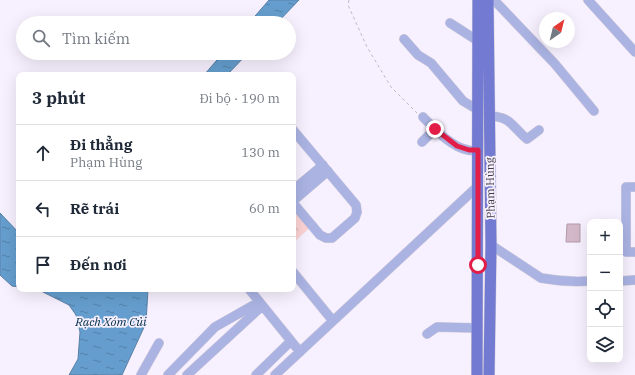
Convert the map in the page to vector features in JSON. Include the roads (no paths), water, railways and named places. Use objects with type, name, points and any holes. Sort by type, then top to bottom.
[{"type":"main road","name":"Phạm Hùng","points":[[477,375],[478,0]]},
{"type":"main road","name":"Phạm Hùng","points":[[488,0],[491,245],[489,375]]},
{"type":"street","points":[[494,0],[555,64],[594,111]]},
{"type":"street","points":[[588,0],[635,52]]},
{"type":"street","points":[[450,23],[478,41]]},
{"type":"street","points":[[404,39],[418,55],[431,63],[464,101],[478,110]]},
{"type":"street","points":[[421,116],[457,146],[469,150],[478,150]]},
{"type":"street","points":[[490,116],[498,116],[511,122],[527,139],[538,130]]},
{"type":"street","points":[[422,142],[435,129]]},
{"type":"street","points":[[296,134],[356,205],[357,212],[354,218],[332,238],[326,238],[320,235],[296,206]]},
{"type":"street","points":[[296,188],[325,168]]},
{"type":"street","points":[[296,199],[325,168]]},
{"type":"street","points":[[275,375],[478,186]]},
{"type":"street","points":[[635,186],[626,187],[626,252],[635,252]]},
{"type":"street","points":[[491,245],[541,278],[574,282],[587,281]]},
{"type":"street","points":[[296,276],[333,321]]},
{"type":"street","points":[[623,281],[635,280]]},
{"type":"street","points":[[251,292],[300,352]]},
{"type":"street","points":[[168,375],[216,326],[261,304]]},
{"type":"street","points":[[186,375],[261,304]]},
{"type":"street","points":[[427,334],[437,327],[477,328]]},
{"type":"street","points":[[256,375],[291,342]]},
{"type":"street","points":[[141,375],[159,343]]},
{"type":"water","points":[[269,0],[299,0],[284,16],[255,16]]},
{"type":"water","points":[[217,60],[241,60],[230,72],[207,72]]},
{"type":"water","points":[[0,213],[16,230],[16,287],[12,286],[0,275]]},
{"type":"water","name":"Rạch Xóm Củi","points":[[43,292],[148,292],[146,323],[122,375],[69,375],[78,359],[80,332],[76,315],[69,305]]}]
